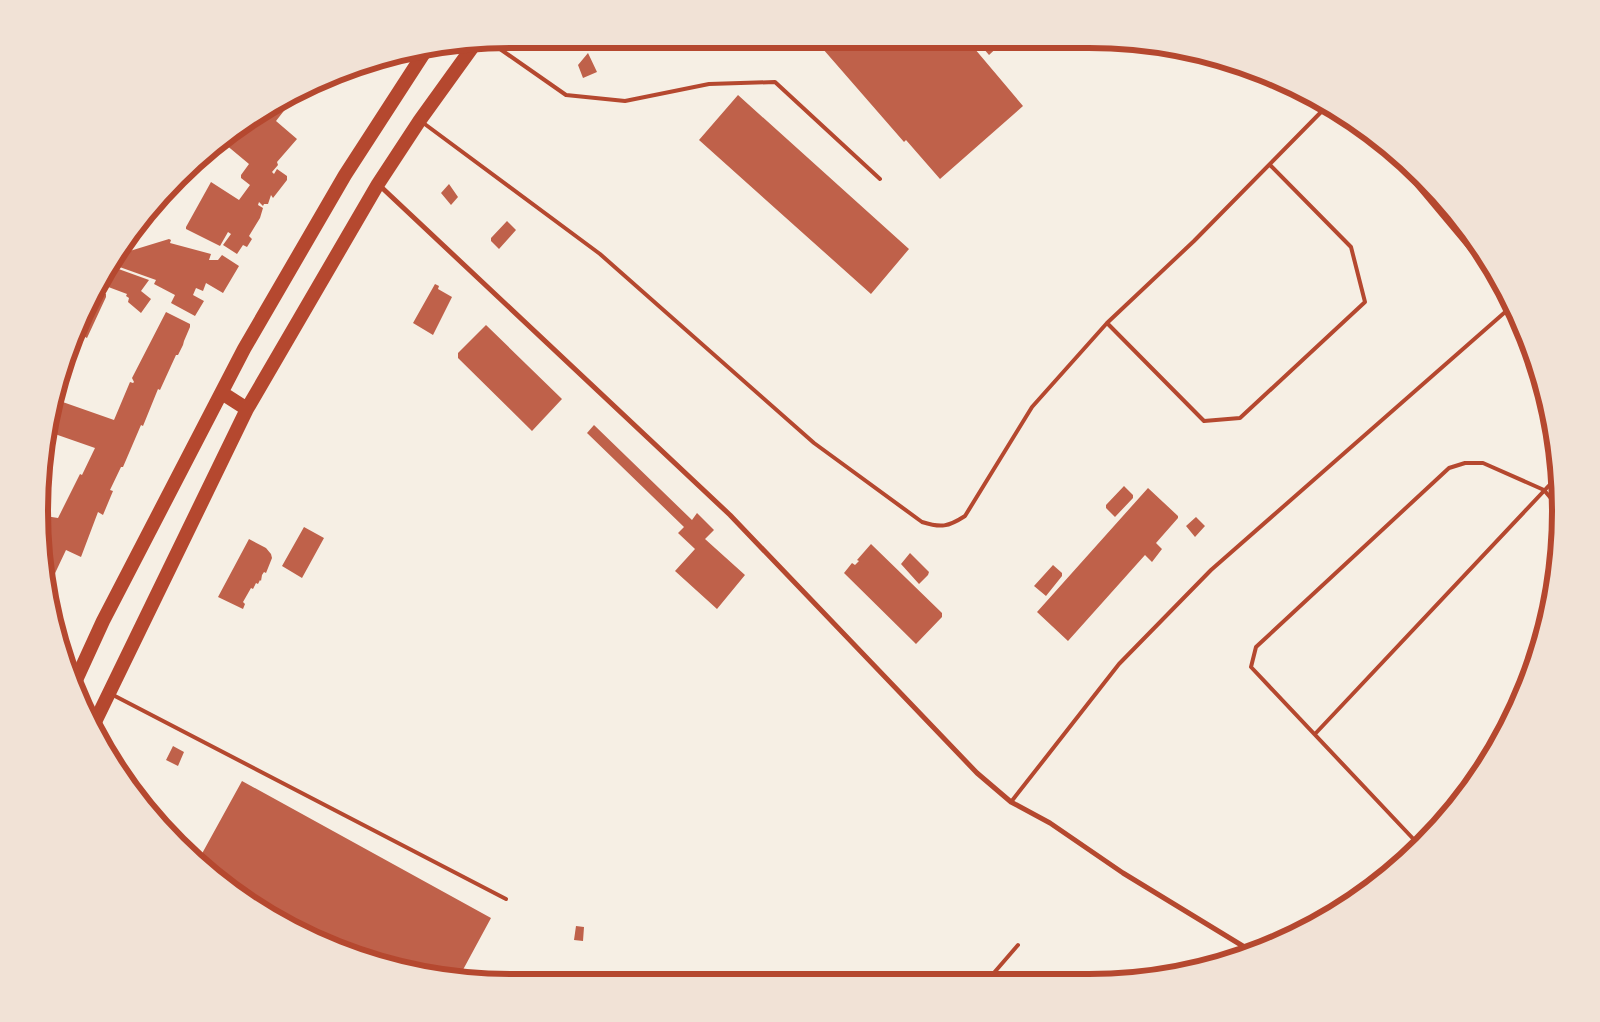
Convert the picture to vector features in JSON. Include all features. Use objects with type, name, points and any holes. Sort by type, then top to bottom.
[{"type":"highway","points":[[96,719],[247,409],[378,184],[420,120],[471,49]]},
{"type":"highway","points":[[78,675],[103,621],[244,350],[345,175],[422,56]]},
{"type":"highway","points":[[222,394],[247,409]]},
{"type":"street","points":[[1410,177],[1474,253]]},
{"type":"street","points":[[378,184],[730,515],[977,773],[1011,802],[1050,823],[1123,874],[1245,947]]},
{"type":"lane","points":[[499,48],[566,95],[625,101],[709,84],[775,82],[880,180]]},
{"type":"lane","points":[[420,120],[600,254],[814,443],[922,522],[936,526],[950,525],[965,516],[1032,407],[1107,323],[1194,241],[1322,111]]},
{"type":"lane","points":[[1107,323],[1204,421],[1240,418],[1365,302],[1351,247],[1270,165]]},
{"type":"lane","points":[[1011,802],[1119,664],[1211,570],[1507,310]]},
{"type":"lane","points":[[1415,841],[1251,667],[1256,647],[1449,468],[1465,463],[1482,463],[1544,490],[1552,500]]},
{"type":"lane","points":[[1314,734],[1552,482]]},
{"type":"lane","points":[[108,693],[506,898]]},
{"type":"lane","points":[[993,974],[1018,945]]},
{"type":"building","points":[[822,48],[974,48],[1023,106],[940,179],[906,140],[904,142]]},
{"type":"building","points":[[983,48],[997,48],[989,55]]},
{"type":"building","points":[[588,53],[597,72],[583,78],[578,65]]},
{"type":"building","points":[[738,95],[909,249],[871,294],[699,140]]},
{"type":"building","points":[[289,105],[276,121],[297,139],[277,162],[278,165],[272,172],[274,174],[277,169],[287,176],[287,180],[273,198],[271,195],[268,204],[263,206],[259,202],[258,205],[263,208],[260,218],[249,236],[252,239],[247,247],[243,245],[237,254],[223,245],[231,234],[228,232],[220,246],[186,229],[186,227],[211,182],[239,200],[250,185],[241,178],[249,164],[226,145],[253,126]]},
{"type":"building","points":[[449,184],[458,197],[451,205],[441,193]]},
{"type":"building","points":[[507,221],[516,230],[499,249],[491,241],[491,238]]},
{"type":"building","points":[[169,239],[171,240],[170,243],[211,254],[209,260],[218,260],[222,255],[239,266],[223,293],[206,283],[203,291],[196,288],[193,295],[204,301],[195,316],[171,303],[175,295],[154,284],[156,280],[118,266],[127,252]]},
{"type":"building","points":[[117,268],[149,280],[141,291],[151,299],[141,313],[128,302],[127,294],[106,286]]},
{"type":"building","points":[[435,284],[439,286],[438,289],[452,297],[433,335],[413,323]]},
{"type":"building","points":[[103,292],[106,294],[106,297],[87,338],[82,335]]},
{"type":"building","points":[[166,312],[190,324],[183,345],[178,355],[176,355],[160,390],[158,389],[143,426],[141,425],[123,467],[121,467],[110,490],[113,491],[103,515],[98,512],[81,557],[66,550],[52,579],[48,541],[48,516],[58,518],[95,448],[54,434],[61,401],[114,420],[130,382],[134,382],[132,378]]},
{"type":"building","points":[[486,325],[562,399],[532,431],[458,358],[458,353]]},
{"type":"building","points":[[594,425],[692,520],[697,513],[714,530],[705,539],[745,575],[717,609],[675,571],[695,549],[678,533],[684,527],[587,433]]},
{"type":"building","points":[[1124,486],[1133,495],[1133,498],[1115,517],[1106,508],[1106,505]]},
{"type":"building","points":[[1148,488],[1178,516],[1156,543],[1162,549],[1152,562],[1145,555],[1068,641],[1037,612]]},
{"type":"building","points":[[1196,517],[1205,526],[1195,537],[1186,526]]},
{"type":"building","points":[[304,527],[324,538],[302,578],[282,566]]},
{"type":"building","points":[[249,539],[266,548],[272,558],[266,573],[264,572],[262,575],[261,581],[258,584],[256,583],[253,589],[251,588],[243,602],[245,604],[243,609],[218,597]]},
{"type":"building","points":[[871,544],[942,613],[942,617],[916,644],[844,573],[852,563],[855,565],[859,561],[857,560]]},
{"type":"building","points":[[910,553],[929,572],[919,584],[901,564]]},
{"type":"building","points":[[1053,565],[1062,573],[1062,576],[1046,596],[1034,586]]},
{"type":"building","points":[[173,746],[184,752],[178,766],[166,760]]},
{"type":"building","points":[[242,781],[491,918],[462,972],[421,966],[362,950],[306,927],[253,896],[201,855]]},
{"type":"building","points":[[576,926],[584,927],[583,941],[574,940]]}]
